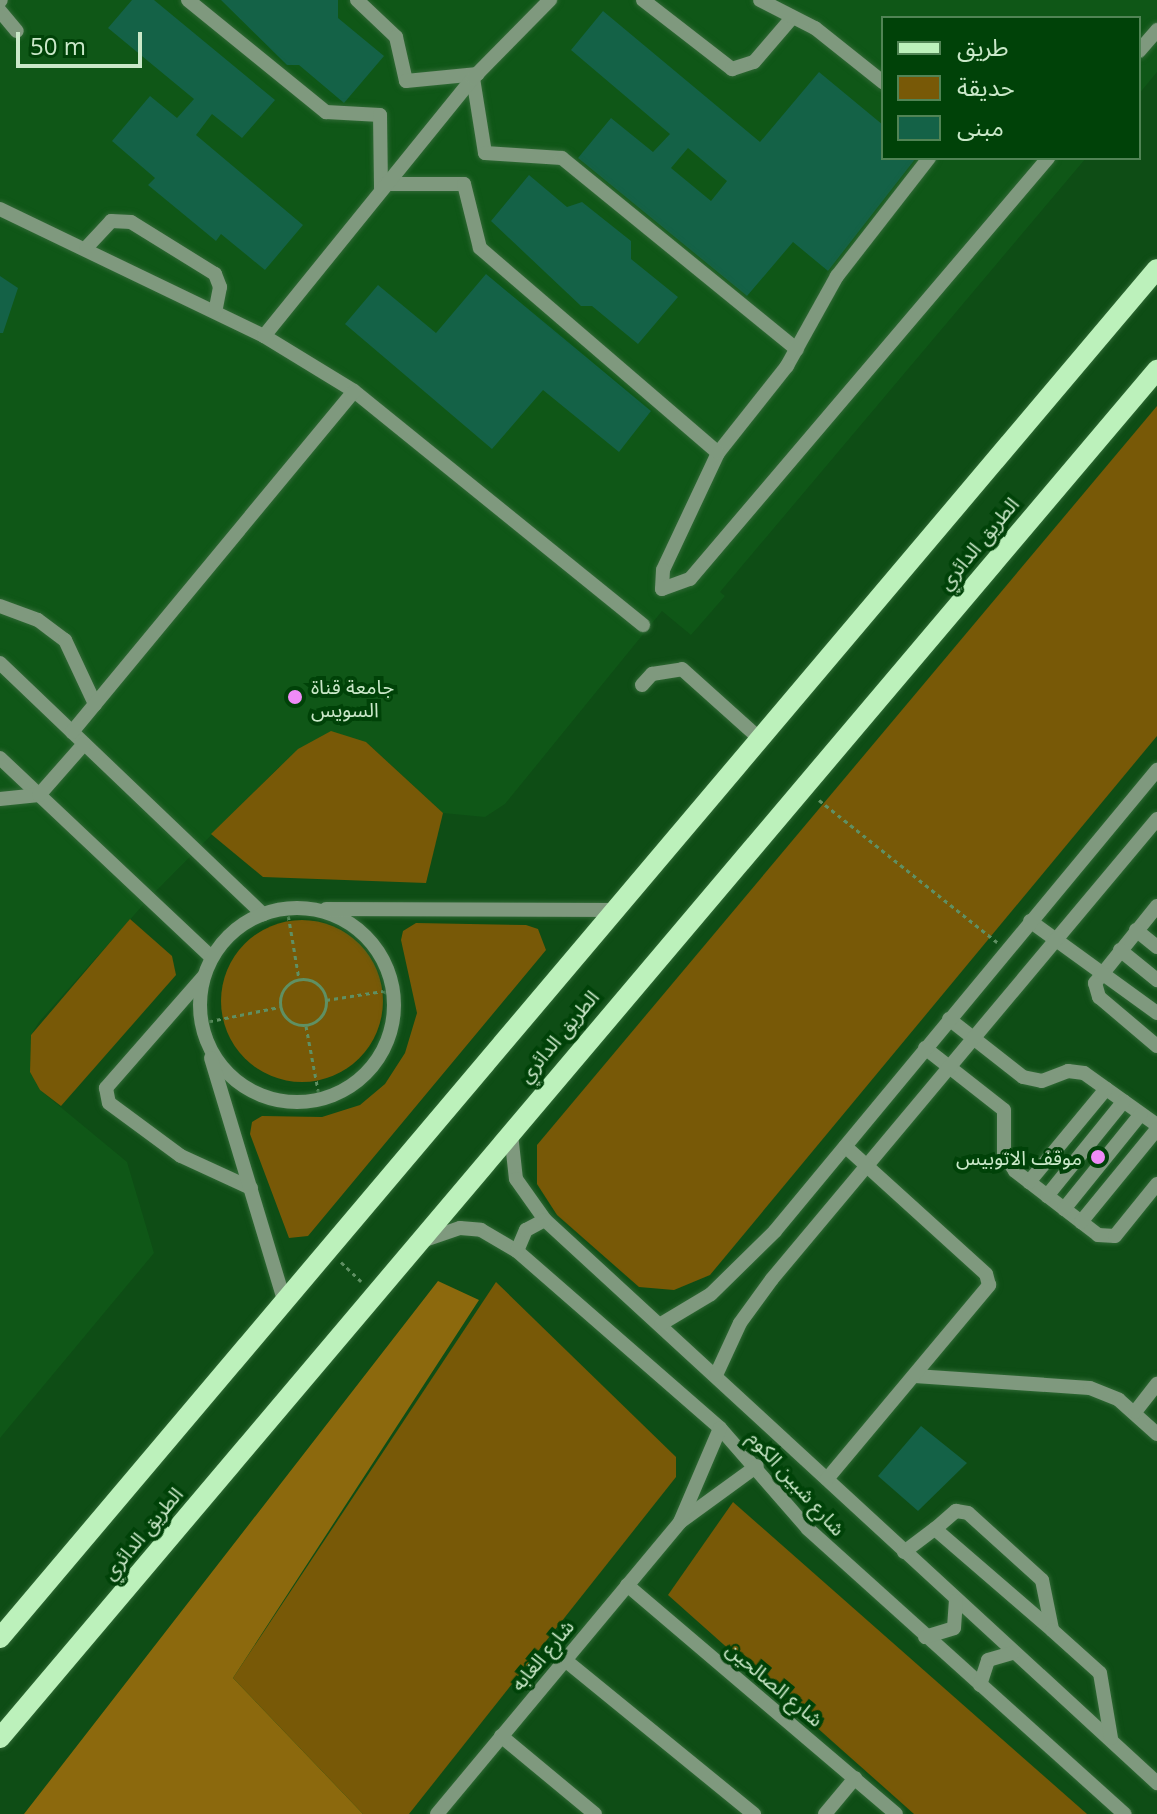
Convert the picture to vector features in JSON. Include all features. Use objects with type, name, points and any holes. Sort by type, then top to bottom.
[{"type":"main road","name":"الطريق الدائري","points":[[0,1638],[284,1300],[334,1256],[614,910],[1157,269]]},
{"type":"main road","name":"الطريق الدائري","points":[[0,1738],[421,1242],[512,1128],[1157,370]]},
{"type":"street","points":[[188,0],[326,112],[380,115],[383,187]]},
{"type":"street","points":[[357,0],[396,37],[406,81],[475,76]]},
{"type":"street","points":[[264,336],[475,76],[550,0]]},
{"type":"street","points":[[643,0],[732,69],[754,62],[791,19]]},
{"type":"street","points":[[760,0],[791,19],[815,28],[881,80]]},
{"type":"street","points":[[0,11],[17,31]]},
{"type":"street","points":[[1141,49],[1157,30]]},
{"type":"street","points":[[475,76],[485,153],[562,158],[797,350]]},
{"type":"street","points":[[927,160],[837,276],[797,350],[718,453],[663,570],[662,589],[690,579],[1046,160]]},
{"type":"street","points":[[383,187],[464,184],[480,248],[718,453]]},
{"type":"street","points":[[0,209],[264,336],[354,391],[643,625]]},
{"type":"street","points":[[86,248],[111,221],[131,222],[215,274],[220,287],[215,312]]},
{"type":"street","points":[[72,732],[354,391]]},
{"type":"street","points":[[0,606],[38,620],[65,640],[95,704]]},
{"type":"street","points":[[0,663],[263,914]]},
{"type":"street","points":[[642,685],[652,674],[682,669],[760,739]]},
{"type":"street","points":[[0,799],[39,795],[84,744]]},
{"type":"street","points":[[0,758],[211,957]]},
{"type":"street","points":[[661,1324],[734,1273],[845,1146],[1157,770]]},
{"type":"street","points":[[716,1375],[753,1304],[1157,819]]},
{"type":"street","points":[[284,1300],[201,1023],[204,976],[211,957],[241,926],[263,914],[287,908],[614,910]]},
{"type":"street","points":[[205,1038],[238,1084],[263,1098],[320,1101],[345,1090],[376,1062],[393,1025],[395,997],[378,949],[360,930],[314,909]]},
{"type":"street","points":[[1156,910],[1102,970],[1095,983],[1099,997],[1157,1046]]},
{"type":"street","points":[[1030,921],[1102,970],[1157,1013]]},
{"type":"street","points":[[1136,930],[1157,947]]},
{"type":"street","points":[[1120,950],[1157,980]]},
{"type":"street","points":[[204,976],[106,1088],[109,1103],[181,1156],[251,1188]]},
{"type":"street","points":[[949,1019],[1029,1079],[1076,1071],[1124,1101],[1157,1127],[1081,1222]]},
{"type":"street","points":[[925,1048],[1004,1110],[1004,1154],[1029,1182],[1104,1237],[1115,1236],[1157,1184]]},
{"type":"street","points":[[1029,1182],[1106,1089]]},
{"type":"street","points":[[1047,1196],[1124,1101]]},
{"type":"street","points":[[1064,1209],[1141,1114]]},
{"type":"street","name":"شارع شبين الكوم","points":[[512,1128],[516,1179],[545,1220],[1157,1783]]},
{"type":"street","points":[[827,1479],[915,1376],[989,1281],[845,1146]]},
{"type":"street","points":[[517,1251],[526,1230],[545,1220]]},
{"type":"street","name":"شارع شبين الكوم","points":[[421,1242],[440,1232],[481,1230],[517,1251],[720,1428],[757,1466],[808,1529],[1125,1814]]},
{"type":"street","points":[[915,1376],[1090,1388],[1135,1412],[1157,1434]]},
{"type":"street","points":[[1135,1412],[1157,1384]]},
{"type":"street","name":"شارع الغابه","points":[[680,1522],[720,1428]]},
{"type":"street","name":"شارع الغابه","points":[[439,1813],[680,1522],[757,1466]]},
{"type":"street","points":[[904,1552],[956,1511],[968,1513],[1042,1580],[1052,1630]]},
{"type":"street","points":[[935,1529],[1100,1673],[1111,1738]]},
{"type":"street","name":"شارع الصالحين","points":[[627,1585],[896,1814]]},
{"type":"street","points":[[925,1637],[954,1628],[956,1601]]},
{"type":"street","points":[[980,1685],[988,1660],[1013,1653]]},
{"type":"street","points":[[565,1660],[754,1814]]},
{"type":"street","points":[[501,1736],[595,1814]]},
{"type":"street","points":[[825,1814],[855,1778]]},
{"type":"path","points":[[803,785],[1007,949]]},
{"type":"path","points":[[287,908],[299,979]]},
{"type":"path","points":[[299,979],[318,984],[326,1000],[320,1020],[306,1026],[292,1023],[280,1007],[283,990],[299,979]]},
{"type":"path","points":[[326,1000],[383,991],[395,997]]},
{"type":"path","points":[[201,1023],[280,1007]]},
{"type":"path","points":[[306,1026],[320,1101]]},
{"type":"path","points":[[334,1256],[351,1252]]},
{"type":"path","points":[[334,1256],[336,1270]]},
{"type":"path","points":[[334,1256],[364,1284]]},
{"type":"path","points":[[355,1295],[374,1272]]},
{"type":"shaded area","name":"جامعة قناة السويس","points":[[0,0],[1157,0],[1157,72],[1141,92],[1141,16],[881,16],[881,160],[1084,160],[720,592],[725,596],[691,635],[662,611],[505,804],[485,817],[443,813],[366,742],[279,767],[151,896],[39,1022],[31,1035],[30,1072],[40,1090],[127,1162],[154,1253],[0,1438]]},
{"type":"shaded area","points":[[438,1281],[479,1300],[233,1678],[363,1814],[24,1814]]},
{"type":"green space","points":[[1157,406],[1157,736],[710,1275],[674,1290],[639,1287],[557,1215],[537,1184],[537,1145]]},
{"type":"green space","points":[[331,731],[366,742],[443,813],[426,883],[263,877],[211,834],[298,749]]},
{"type":"green space","points":[[130,919],[172,956],[176,975],[61,1106],[40,1090],[30,1072],[31,1035]]},
{"type":"green space","points":[[302,920],[333,926],[359,944],[377,970],[383,1001],[377,1032],[359,1058],[333,1076],[302,1082],[271,1076],[245,1058],[227,1032],[221,1001],[227,970],[245,944],[271,926]]},
{"type":"green space","points":[[416,923],[526,925],[538,929],[546,950],[308,1236],[289,1238],[250,1134],[252,1122],[262,1116],[322,1117],[360,1105],[385,1084],[405,1053],[417,1013],[401,940],[403,931]]},
{"type":"green space","points":[[496,1282],[676,1457],[676,1477],[409,1814],[363,1814],[233,1678]]},
{"type":"green space","points":[[733,1502],[1087,1814],[914,1814],[668,1595]]},
{"type":"building","points":[[132,0],[154,0],[275,100],[242,138],[212,114],[196,135],[303,225],[265,270],[221,234],[216,241],[148,185],[155,178],[112,141],[150,96],[177,118],[194,99],[108,28]]},
{"type":"building","points":[[221,0],[338,0],[338,18],[384,56],[344,103],[299,65],[287,65]]},
{"type":"building","points":[[603,11],[760,142],[819,72],[881,123],[881,160],[914,160],[828,271],[793,242],[747,296],[578,158],[611,118],[653,152],[670,134],[571,50]],"holes":[[[688,148],[727,181],[711,201],[671,168]]]},
{"type":"building","points":[[529,175],[567,207],[582,202],[631,241],[631,259],[678,297],[638,344],[592,306],[581,306],[491,221]]},
{"type":"building","points":[[486,274],[651,411],[619,452],[543,390],[492,449],[345,324],[378,285],[436,333]]},
{"type":"building","points":[[0,276],[18,288],[3,333],[0,333]]},
{"type":"building","points":[[921,1426],[967,1463],[918,1511],[878,1476]]},
{"type":"place","name":"جامعة قناة السويس","points":[[295,697]]},
{"type":"place","name":"موقف الاتوبيس","points":[[1098,1157]]}]
